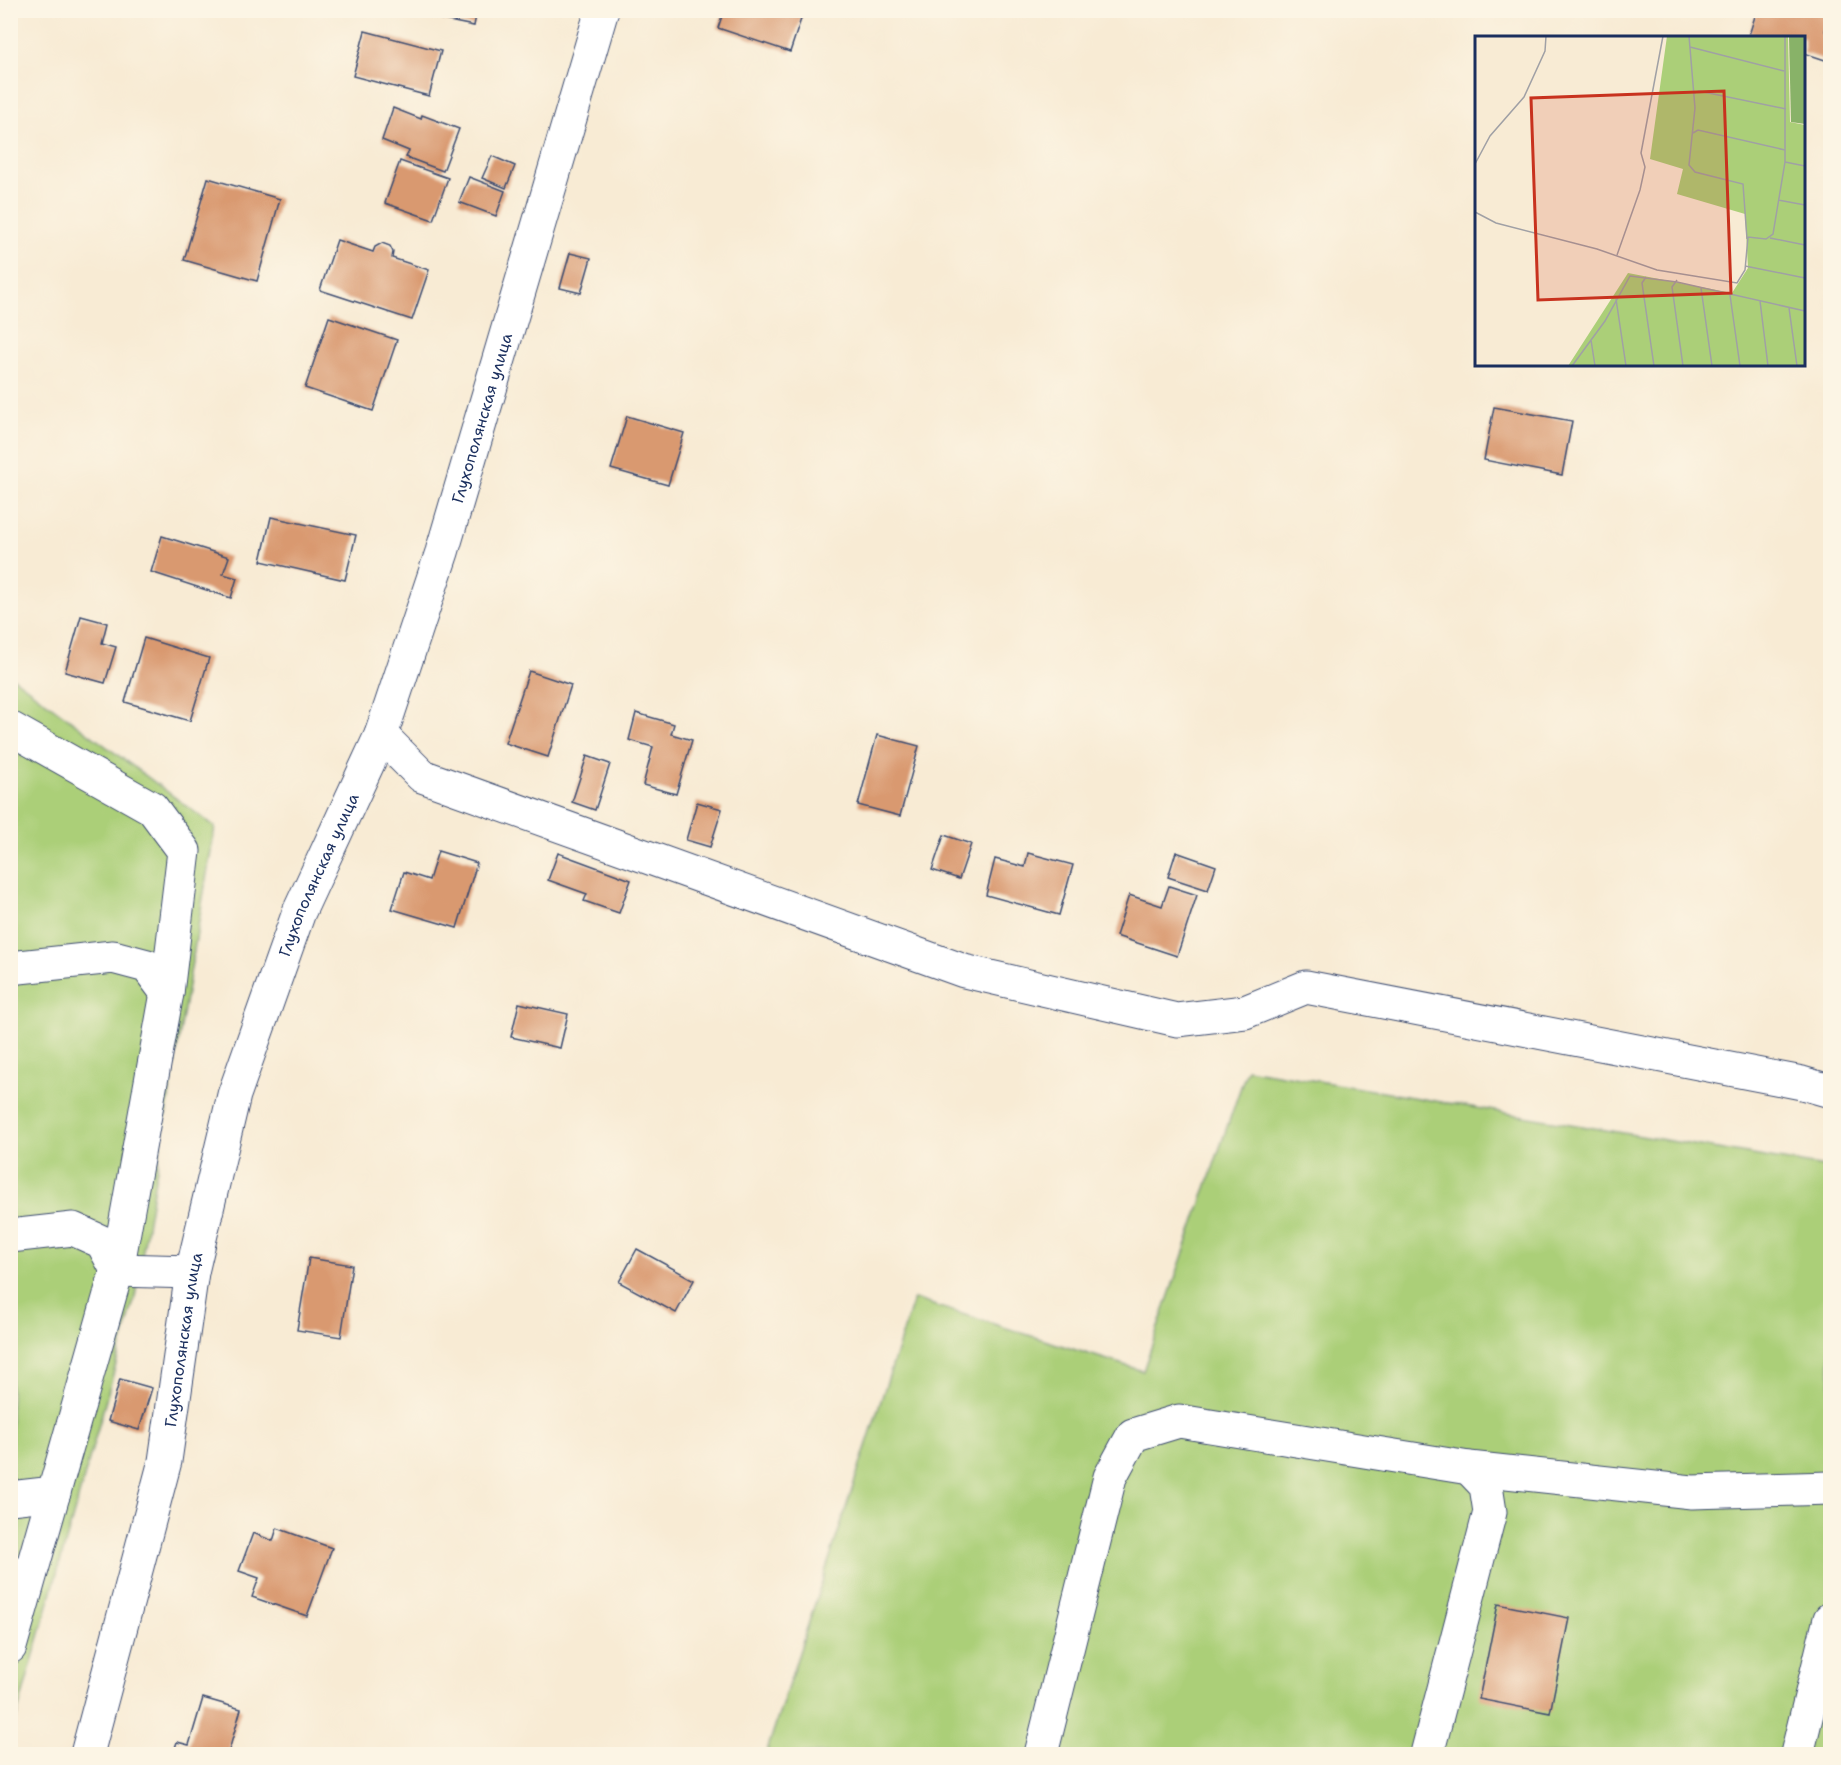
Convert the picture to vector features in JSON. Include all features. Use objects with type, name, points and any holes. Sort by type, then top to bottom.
[{"type":"street","name":"Глухополянская улица","points":[[87,1755],[165,1461],[192,1272],[237,1084],[299,912],[381,735],[442,552],[602,10]]},
{"type":"street","points":[[10,728],[153,808],[184,851],[167,993],[117,1270],[10,1647]]},
{"type":"street","points":[[381,735],[422,776],[964,970],[1177,1020],[1245,1012],[1306,987],[1802,1083],[1830,1091]]},
{"type":"street","points":[[10,968],[113,957],[147,966],[167,993]]},
{"type":"street","points":[[10,1236],[73,1230],[102,1242],[117,1270]]},
{"type":"street","points":[[117,1270],[192,1272]]},
{"type":"street","points":[[1041,1755],[1110,1477],[1133,1435],[1179,1420],[1469,1468],[1692,1492],[1830,1488]]},
{"type":"street","points":[[1427,1755],[1490,1512],[1486,1486],[1469,1468]]},
{"type":"street","points":[[10,1498],[54,1493]]},
{"type":"street","points":[[1797,1755],[1830,1619]]},
{"type":"green space","points":[[11,676],[215,827],[135,1297],[11,1736]]},
{"type":"green space","points":[[1247,1069],[1830,1168],[1830,1754],[766,1754],[914,1299],[1143,1371]]},
{"type":"building","points":[[425,10],[477,10],[474,26],[424,16]]},
{"type":"building","points":[[724,10],[804,10],[790,52],[718,28]]},
{"type":"building","points":[[1757,10],[1830,10],[1825,31],[1830,33],[1828,61],[1805,53],[1805,36],[1749,35]]},
{"type":"building","points":[[365,31],[441,51],[429,96],[353,76]]},
{"type":"building","points":[[393,108],[421,119],[422,115],[459,129],[443,171],[406,157],[409,151],[382,140]]},
{"type":"building","points":[[492,156],[515,166],[506,188],[482,178]]},
{"type":"building","points":[[400,161],[448,178],[433,220],[385,203]]},
{"type":"building","points":[[469,177],[505,191],[496,216],[459,202]]},
{"type":"building","points":[[208,178],[280,199],[257,281],[184,260]]},
{"type":"building","points":[[337,240],[373,252],[375,247],[382,243],[390,246],[393,252],[392,258],[429,270],[412,320],[320,290]]},
{"type":"building","points":[[570,253],[591,258],[581,293],[560,288]]},
{"type":"building","points":[[329,317],[397,340],[373,411],[305,388]]},
{"type":"building","points":[[1494,407],[1572,421],[1562,475],[1484,460]]},
{"type":"building","points":[[627,416],[684,433],[668,485],[611,469]]},
{"type":"building","points":[[271,517],[356,535],[345,580],[261,561]]},
{"type":"building","points":[[162,536],[229,557],[223,574],[237,578],[231,598],[151,572]]},
{"type":"building","points":[[81,616],[107,623],[102,643],[116,647],[105,683],[65,672]]},
{"type":"building","points":[[144,638],[209,658],[190,721],[125,702]]},
{"type":"building","points":[[529,671],[571,685],[548,757],[505,743]]},
{"type":"building","points":[[636,713],[674,724],[671,734],[692,740],[676,794],[643,785],[653,747],[629,740]]},
{"type":"building","points":[[877,735],[919,746],[900,816],[858,805]]},
{"type":"building","points":[[587,756],[610,764],[595,810],[572,802]]},
{"type":"building","points":[[697,802],[722,809],[710,847],[686,840]]},
{"type":"building","points":[[944,835],[971,844],[959,879],[932,870]]},
{"type":"building","points":[[438,851],[477,863],[457,928],[392,909],[404,872],[429,880]]},
{"type":"building","points":[[1176,852],[1216,866],[1208,890],[1168,877]]},
{"type":"building","points":[[558,853],[631,880],[619,913],[584,901],[587,894],[548,880]]},
{"type":"building","points":[[1028,853],[1073,865],[1059,915],[986,895],[995,859],[1025,867]]},
{"type":"building","points":[[1169,886],[1197,895],[1177,956],[1116,936],[1129,895],[1162,906]]},
{"type":"building","points":[[519,1003],[568,1014],[560,1048],[511,1037]]},
{"type":"building","points":[[637,1249],[694,1280],[676,1313],[619,1282]]},
{"type":"building","points":[[309,1258],[352,1265],[341,1337],[297,1330]]},
{"type":"building","points":[[120,1379],[152,1388],[139,1430],[108,1421]]},
{"type":"building","points":[[277,1528],[332,1548],[307,1616],[252,1597],[259,1578],[239,1571],[253,1533],[273,1541]]},
{"type":"building","points":[[1498,1604],[1569,1618],[1550,1713],[1479,1699]]},
{"type":"building","points":[[203,1698],[241,1709],[228,1754],[173,1754],[177,1742],[189,1745]]}]
